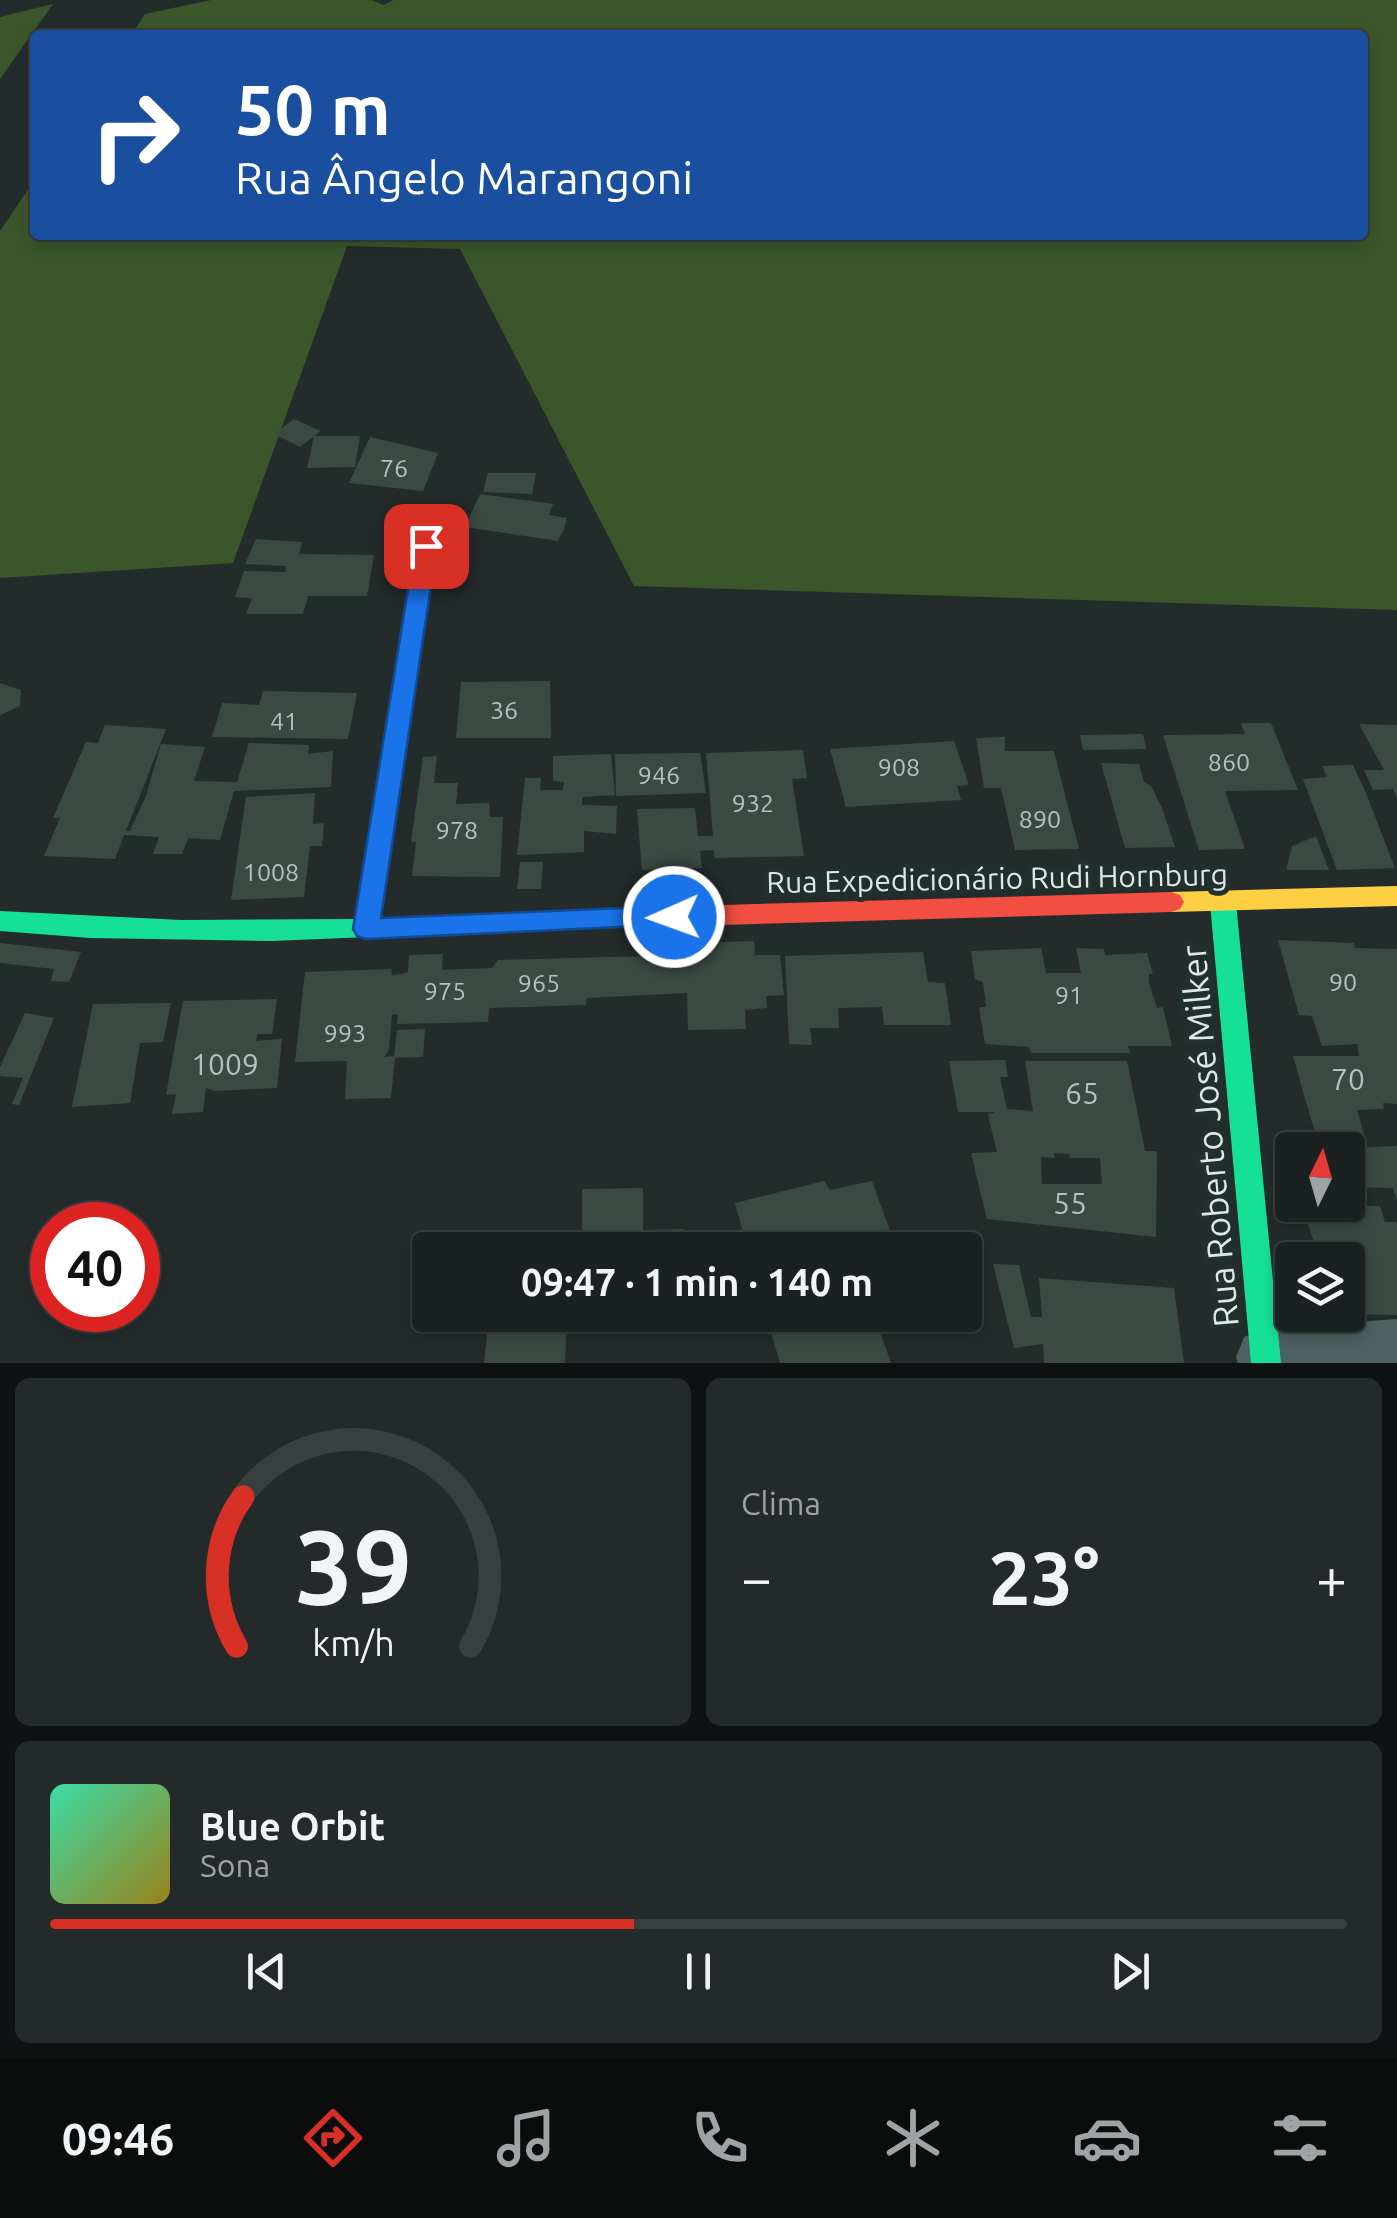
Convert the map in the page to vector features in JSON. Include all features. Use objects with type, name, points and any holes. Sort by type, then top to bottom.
[{"type":"street","points":[[366,929],[426,546]]},
{"type":"street","name":"Rua Expedicionário Rudi Hornburg","points":[[0,921],[181,932],[366,929],[488,922],[1397,896]]},
{"type":"street","name":"Rua Roberto José Milker","points":[[1222,903],[1265,1360]]},
{"type":"street","points":[[1265,1360],[1397,1347]]},
{"type":"green space","points":[[211,0],[371,0],[384,5],[393,0],[1397,0],[1397,610],[634,586],[460,249],[347,246],[233,563],[0,578],[0,231],[30,186],[30,240],[1368,240],[1368,30],[134,30],[145,14]]},
{"type":"green space","points":[[53,4],[35,30],[30,30],[30,37],[0,79],[0,17]]},
{"type":"building","points":[[294,419],[321,431],[300,447],[274,434]]},
{"type":"building","points":[[314,436],[360,436],[355,467],[307,468]]},
{"type":"building","points":[[370,437],[438,453],[423,491],[349,483]]},
{"type":"building","points":[[488,473],[536,473],[532,494],[483,492]]},
{"type":"building","points":[[480,494],[553,504],[549,515],[567,518],[558,541],[465,527]]},
{"type":"building","points":[[256,539],[302,542],[299,554],[374,555],[367,596],[308,596],[303,614],[246,614],[252,598],[235,597],[244,571],[285,572],[286,566],[245,564]]},
{"type":"building","points":[[550,681],[551,738],[456,738],[461,682]]},
{"type":"building","points":[[0,683],[21,690],[20,706],[0,715]]},
{"type":"building","points":[[263,691],[357,693],[348,739],[212,737],[222,703],[259,705]]},
{"type":"building","points":[[1241,723],[1271,723],[1298,790],[1225,791],[1245,849],[1199,850],[1163,735],[1245,734]]},
{"type":"building","points":[[1359,724],[1397,725],[1397,798],[1393,789],[1373,790],[1364,770],[1384,770]]},
{"type":"building","points":[[105,725],[166,729],[126,831],[130,831],[146,796],[161,744],[205,747],[194,781],[237,782],[249,743],[309,745],[308,754],[333,751],[331,787],[234,791],[220,840],[188,838],[182,854],[153,854],[159,837],[124,835],[115,859],[44,856],[60,818],[53,818],[86,742],[98,743]]},
{"type":"building","points":[[1143,734],[1146,749],[1083,750],[1080,735]]},
{"type":"building","points":[[1005,737],[1005,751],[1054,751],[1079,849],[1015,850],[1001,788],[984,788],[976,738]]},
{"type":"building","points":[[954,741],[969,785],[957,786],[961,800],[846,807],[830,749]]},
{"type":"building","points":[[803,750],[807,778],[792,779],[804,856],[714,858],[714,850],[700,851],[702,868],[642,870],[637,809],[695,808],[698,836],[713,836],[706,753]]},
{"type":"building","points":[[700,753],[706,793],[616,796],[615,754]]},
{"type":"building","points":[[611,754],[615,795],[582,797],[582,805],[617,806],[616,834],[584,831],[584,852],[517,855],[525,778],[541,778],[540,790],[563,790],[564,782],[553,781],[553,756]]},
{"type":"building","points":[[437,756],[434,783],[458,783],[456,804],[489,803],[490,817],[503,817],[500,877],[412,876],[416,842],[411,842],[423,757]]},
{"type":"building","points":[[1101,763],[1139,764],[1144,782],[1151,786],[1162,808],[1175,847],[1125,848]]},
{"type":"building","points":[[1353,765],[1395,868],[1337,870],[1303,779],[1327,777],[1322,766]]},
{"type":"building","points":[[315,793],[313,824],[324,823],[322,846],[310,846],[304,897],[231,900],[246,797]]},
{"type":"building","points":[[1316,836],[1329,870],[1286,870],[1292,846]]},
{"type":"building","points":[[520,862],[543,862],[541,889],[517,889]]},
{"type":"building","points":[[1278,940],[1397,949],[1397,1104],[1383,1103],[1384,1109],[1357,1110],[1363,1132],[1315,1132],[1293,1056],[1359,1056],[1357,1044],[1322,1046],[1312,1016],[1299,1015]]},
{"type":"building","points":[[754,941],[755,955],[780,955],[784,995],[766,996],[767,1008],[745,1010],[746,1029],[688,1030],[687,993],[587,998],[586,1005],[489,1008],[488,1022],[397,1024],[398,1015],[392,1014],[389,1050],[384,1057],[394,1056],[397,1030],[425,1029],[423,1057],[395,1058],[391,1098],[345,1099],[347,1061],[295,1062],[305,972],[391,969],[392,975],[402,974],[408,972],[409,955],[443,954],[442,970],[492,968],[498,960],[685,955],[685,959],[699,957],[698,943]]},
{"type":"building","points":[[0,943],[81,952],[69,982],[51,981],[54,969],[0,963]]},
{"type":"building","points":[[1041,948],[1046,973],[1081,973],[1076,948],[1104,949],[1105,955],[1147,953],[1153,974],[1149,974],[1149,983],[1157,1008],[1163,1007],[1172,1046],[1128,1046],[1130,1053],[1031,1053],[1029,1047],[985,1044],[979,1007],[986,1007],[983,982],[975,979],[971,951]]},
{"type":"building","points":[[923,952],[928,982],[945,983],[951,1025],[884,1025],[882,1007],[838,1008],[839,1028],[810,1028],[812,1045],[789,1044],[785,956]]},
{"type":"building","points":[[277,999],[272,1034],[257,1034],[256,1041],[282,1039],[277,1088],[206,1088],[203,1112],[172,1114],[176,1094],[166,1095],[183,1001]]},
{"type":"building","points":[[171,1003],[163,1042],[140,1043],[130,1103],[72,1107],[93,1004]]},
{"type":"building","points":[[25,1013],[54,1018],[19,1105],[12,1104],[23,1078],[0,1076],[0,1067]]},
{"type":"building","points":[[1005,1060],[1008,1077],[1000,1077],[1007,1109],[1033,1111],[1025,1061],[1127,1061],[1145,1151],[1157,1151],[1156,1237],[987,1219],[971,1153],[997,1152],[988,1115],[995,1112],[958,1112],[949,1061]],"holes":[[[1069,1154],[1070,1158],[1100,1158],[1102,1184],[1042,1184],[1041,1157]]]},
{"type":"building","points":[[1397,1146],[1397,1200],[1393,1188],[1365,1187],[1365,1147]]},
{"type":"building","points":[[824,1181],[830,1190],[872,1181],[890,1232],[743,1232],[735,1203]]},
{"type":"building","points":[[643,1188],[643,1230],[684,1232],[582,1232],[582,1189]]},
{"type":"building","points":[[1365,1206],[1380,1206],[1385,1222],[1397,1222],[1397,1315],[1365,1314],[1365,1242],[1314,1242],[1308,1223],[1365,1222]]},
{"type":"building","points":[[993,1264],[1019,1265],[1031,1317],[1042,1317],[1039,1278],[1174,1288],[1184,1363],[1044,1363],[1043,1344],[1014,1348]]},
{"type":"building","points":[[487,1332],[566,1332],[565,1363],[484,1363]]},
{"type":"building","points":[[771,1332],[880,1332],[891,1363],[780,1363]]},
{"type":"traffic: fast","points":[[366,929],[426,546]]},
{"type":"traffic: fast","points":[[1223,903],[1266,1363]]},
{"type":"traffic: fast","points":[[0,921],[271,931],[723,915]]},
{"type":"traffic: slow","points":[[1171,902],[1397,896]]},
{"type":"traffic: jam","points":[[723,915],[1171,902]]},
{"type":"route","points":[[426,546],[366,929],[674,917]]}]
